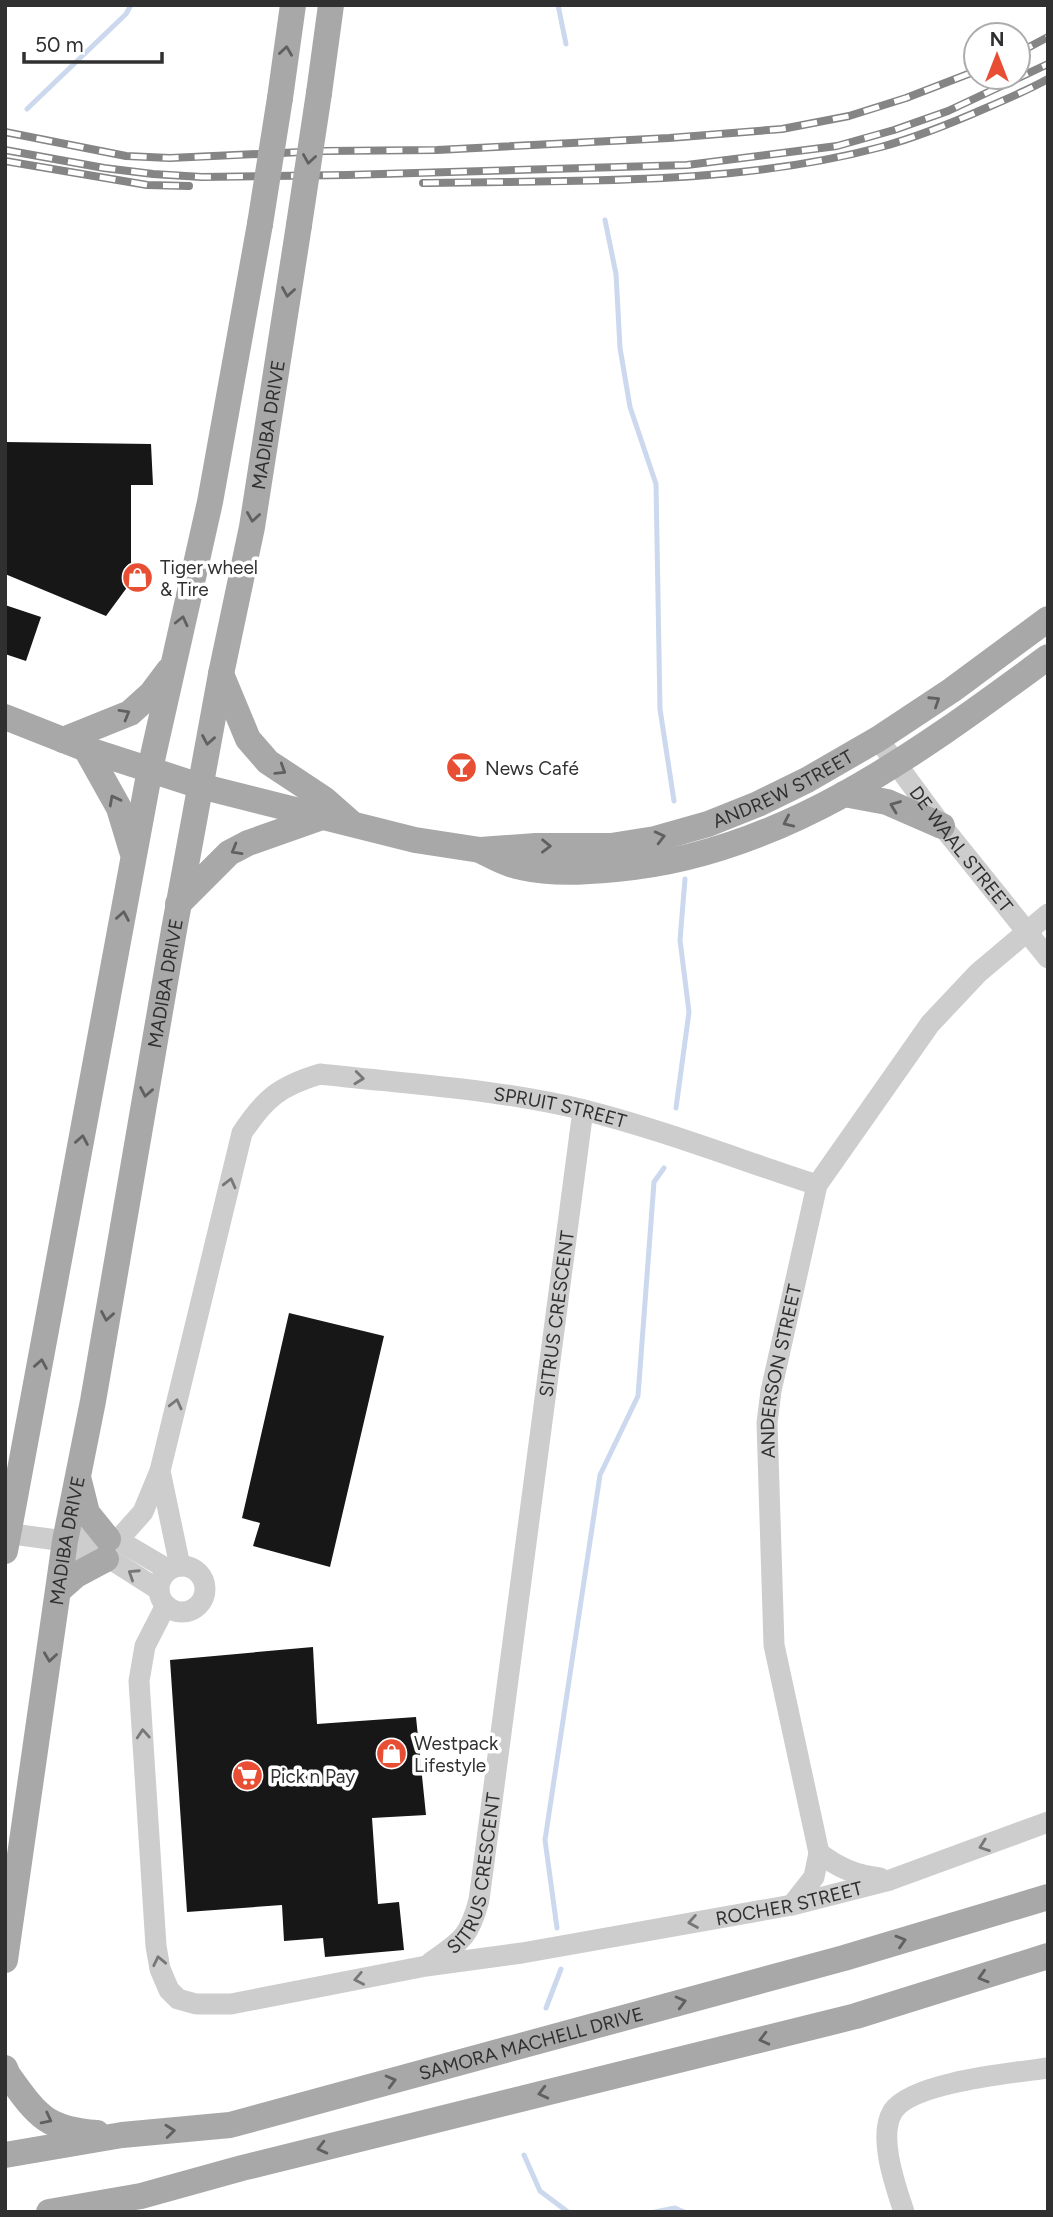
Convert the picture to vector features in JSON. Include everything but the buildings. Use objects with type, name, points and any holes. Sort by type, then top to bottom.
[{"type":"main road","points":[[6,1539],[34,1404],[150,769],[210,502],[260,225],[293,5]]},
{"type":"main road","name":"MADIBA DRIVE","points":[[5,1960],[65,1541],[220,674],[252,527],[331,5]]},
{"type":"main road","name":"ANDREW STREET","points":[[5,717],[74,744],[200,786],[415,840],[480,850],[536,846],[611,846],[655,839],[708,824],[758,804],[878,739],[952,690],[1048,619]]},
{"type":"main road","name":"ANDREW STREET","points":[[480,850],[518,867],[582,873],[664,864],[768,831],[844,794],[896,764],[1048,657]]},
{"type":"main road","points":[[134,856],[119,808],[74,744],[130,713],[151,694],[173,664]]},
{"type":"main road","points":[[220,674],[248,739],[268,762],[324,799],[353,825]]},
{"type":"main road","points":[[844,794],[887,802],[943,827]]},
{"type":"main road","points":[[178,904],[229,853],[247,843],[322,817]]},
{"type":"main road","points":[[5,1456],[34,1404]]},
{"type":"main road","points":[[59,1590],[111,1546],[87,1513],[78,1476]]},
{"type":"main road","name":"SAMORA MACHELL DRIVE","points":[[5,2155],[122,2136],[230,2125],[844,1958],[1048,1897]]},
{"type":"main road","points":[[49,2212],[141,2196],[242,2168],[856,2016],[1041,1960]]},
{"type":"main road","points":[[5,2068],[36,2114],[70,2131],[122,2136]]},
{"type":"main road","points":[[111,2212],[141,2196]]},
{"type":"street","name":"DE WAAL STREET","points":[[878,739],[943,827],[1048,958]]},
{"type":"street","name":"ANDERSON STREET","points":[[819,1853],[774,1645],[766,1447],[771,1391],[817,1185],[930,1024],[978,972],[1048,914]]},
{"type":"street","name":"SPRUIT STREET","points":[[160,1471],[242,1133],[259,1108],[292,1082],[320,1074],[518,1097],[583,1110],[650,1128],[817,1185]]},
{"type":"street","name":"SITRUS CRESCENT","points":[[175,1561],[160,1583],[162,1598],[145,1646],[139,1681],[156,1946],[160,1969],[169,1990],[178,1999],[196,2004],[231,2004],[426,1966],[456,1945],[472,1926],[479,1900],[583,1110]]},
{"type":"street","points":[[111,1546],[143,1512],[160,1471]]},
{"type":"street","points":[[160,1471],[175,1561]]},
{"type":"street","points":[[6,1539],[65,1541],[81,1554],[111,1546],[175,1561],[199,1574],[205,1587],[204,1595],[195,1607],[180,1611],[115,1562],[111,1546]]},
{"type":"street","name":"ROCHER STREET","points":[[426,1966],[792,1905],[890,1880],[1048,1822]]},
{"type":"street","points":[[792,1905],[814,1877],[819,1853],[841,1869],[858,1875],[890,1880]]},
{"type":"street","name":"ROCHER STREET","points":[[472,1926],[477,1938],[487,1947],[500,1951],[522,1952]]},
{"type":"street","points":[[904,2212],[890,2170],[887,2132],[893,2112],[908,2098],[953,2082],[1048,2068]]},
{"type":"waterway","points":[[27,109],[126,14],[131,5]]},
{"type":"waterway","points":[[558,5],[566,44]]},
{"type":"waterway","points":[[605,220],[616,274],[620,348],[630,407],[656,484],[660,709],[674,801]]},
{"type":"waterway","points":[[676,1108],[689,1012],[680,940],[685,879]]},
{"type":"waterway","points":[[557,1928],[545,1840],[600,1475],[638,1396],[654,1182],[664,1168]]},
{"type":"waterway","points":[[546,2008],[561,1969]]},
{"type":"waterway","points":[[524,2155],[540,2191],[568,2212]]},
{"type":"waterway","points":[[655,2212],[675,2208],[684,2212]]},
{"type":"railway","points":[[1032,46],[1048,37]]},
{"type":"railway","points":[[5,150],[104,168],[202,177],[687,165],[837,146],[948,111],[1048,64]]},
{"type":"railway","points":[[5,132],[126,156],[170,158],[324,151],[437,150],[669,138],[782,129],[849,116],[962,76]]},
{"type":"railway","points":[[423,183],[595,181],[711,175],[826,160],[921,134],[1048,79]]},
{"type":"railway","points":[[5,161],[147,185],[189,186]]},
{"type":"place","name":"Tiger wheel & Tire","points":[[137,578]]},
{"type":"place","name":"News Café","points":[[462,768]]},
{"type":"place","name":"Westpack Lifestyle","points":[[391,1754]]},
{"type":"place","name":"Pick n Pay","points":[[247,1776]]}]
